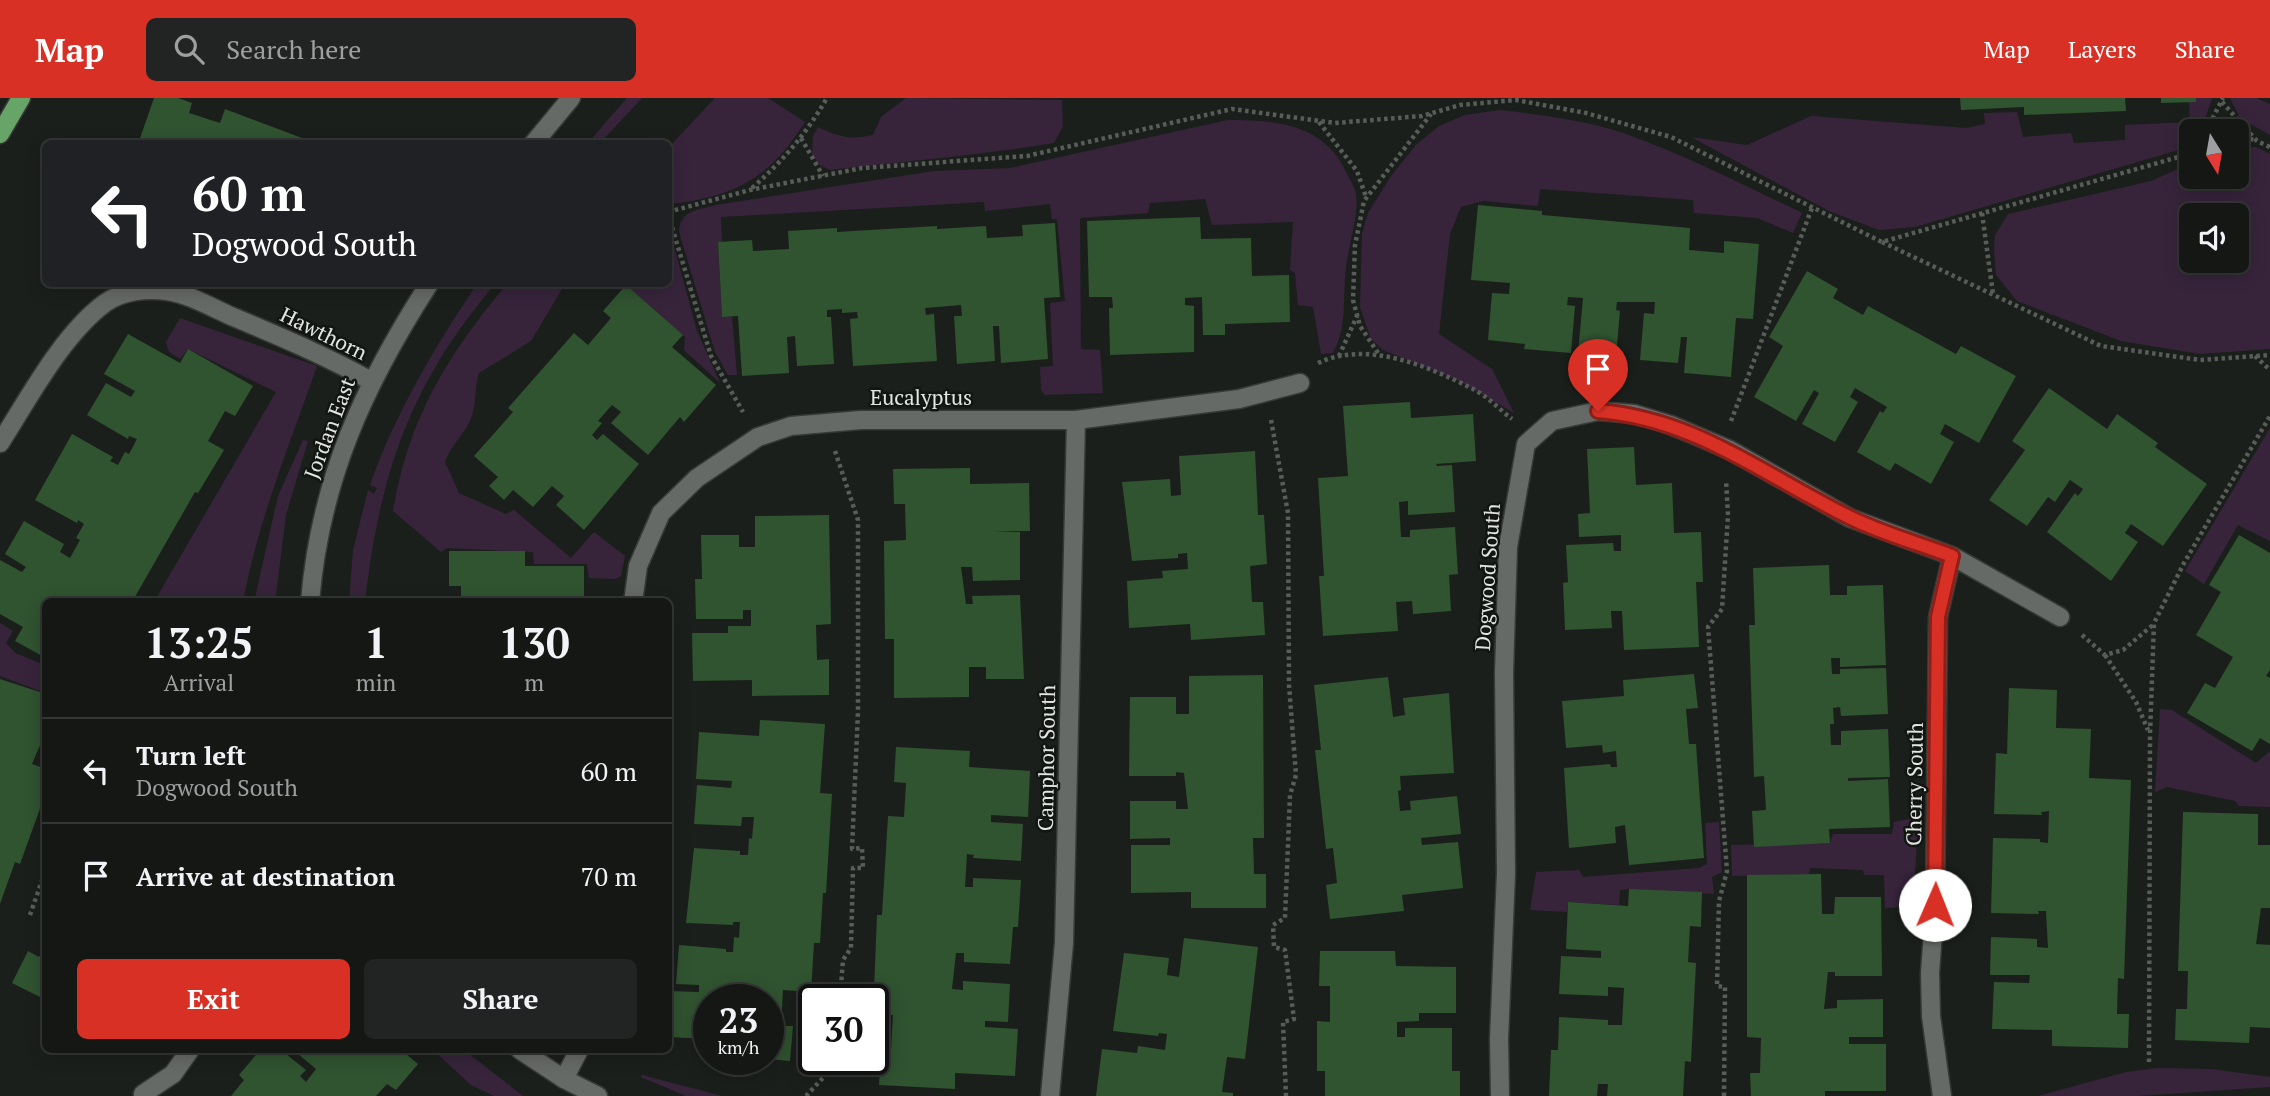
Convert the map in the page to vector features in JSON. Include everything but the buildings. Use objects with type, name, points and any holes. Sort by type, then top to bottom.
[{"type":"main road","points":[[0,134],[20,98]]},
{"type":"street","points":[[536,140],[571,98]]},
{"type":"street","name":"Jordan East","points":[[310,598],[317,536],[330,482],[371,381],[427,287]]},
{"type":"street","name":"Hawthorn","points":[[0,443],[46,370],[82,325],[107,302],[134,290],[168,291],[204,304],[335,361],[371,381]]},
{"type":"street","name":"Eucalyptus","points":[[634,598],[638,566],[661,513],[697,478],[758,437],[791,426],[834,422],[1076,420],[1226,401],[1300,383]]},
{"type":"street","points":[[1534,437],[1552,421],[1564,418],[1598,411],[1635,414],[1730,450],[1850,518],[1952,556],[2060,617]]},
{"type":"street","name":"Camphor South","points":[[1050,1096],[1064,943],[1076,420]]},
{"type":"street","name":"Dogwood South","points":[[1500,1096],[1499,1039],[1506,873],[1504,673],[1508,547],[1526,444],[1534,437]]},
{"type":"street","name":"Cherry South","points":[[1942,1096],[1931,1016],[1930,973],[1935,905],[1938,617],[1952,556]]},
{"type":"street","points":[[143,1094],[173,1074],[188,1053]]},
{"type":"street","points":[[525,1053],[564,1079],[598,1096]]},
{"type":"street","points":[[564,1079],[577,1053]]},
{"type":"path","points":[[750,190],[784,160],[827,98]]},
{"type":"path","points":[[672,212],[750,190],[862,168],[1027,156],[1232,108],[1335,123],[1432,113],[1477,101],[1516,100],[1586,113],[1671,137],[1812,208],[2101,346],[2200,360],[2270,355]]},
{"type":"path","points":[[2213,119],[2223,100],[2257,141]]},
{"type":"path","points":[[1378,353],[1360,326],[1353,300],[1355,245],[1366,198],[1432,113]]},
{"type":"path","points":[[1319,121],[1357,171],[1366,198]]},
{"type":"path","points":[[801,138],[823,176]]},
{"type":"path","points":[[2249,139],[2270,147]]},
{"type":"path","points":[[1882,242],[2179,157]]},
{"type":"path","points":[[1730,422],[1812,208]]},
{"type":"path","points":[[1982,212],[1993,295]]},
{"type":"path","points":[[672,226],[711,356],[758,437]]},
{"type":"path","points":[[1339,356],[1357,316]]},
{"type":"path","points":[[1300,383],[1305,369],[1339,356],[1378,353],[1475,390],[1534,437]]},
{"type":"path","points":[[2255,356],[2270,370]]},
{"type":"path","points":[[1265,392],[1288,513],[1291,649],[1289,685],[1296,775],[1290,795],[1285,918],[1273,925],[1274,947],[1285,950],[1294,1019],[1283,1022],[1286,1096]]},
{"type":"path","points":[[2105,655],[2123,650],[2154,623],[2184,563],[2270,416]]},
{"type":"path","points":[[834,422],[836,460],[858,520],[858,711],[852,849],[862,848],[863,868],[853,868],[851,948],[843,960],[841,984]]},
{"type":"path","points":[[1725,475],[1728,515],[1722,609],[1708,627],[1727,871],[1719,901],[1717,986],[1725,987],[1725,1095]]},
{"type":"path","points":[[2060,617],[2105,655],[2136,702],[2150,734]]},
{"type":"path","points":[[2150,1062],[2150,734],[2154,623]]},
{"type":"path","points":[[30,915],[42,880]]},
{"type":"path","points":[[806,1096],[826,1075]]},
{"type":"shaded area","points":[[627,98],[642,98],[603,140],[591,140]]},
{"type":"shaded area","points":[[715,98],[768,98],[805,122],[773,162],[749,181],[719,195],[685,202],[672,203],[672,144]]},
{"type":"shaded area","points":[[906,98],[1062,100],[1063,126],[1054,143],[970,154],[830,170],[820,165],[812,155],[813,136],[818,127],[845,137],[873,135],[881,117]]},
{"type":"shaded area","points":[[2196,98],[2212,98],[2205,119],[2190,119],[2189,102]]},
{"type":"shaded area","points":[[2230,98],[2257,98],[2270,104],[2270,135],[2249,123],[2249,119],[2240,118]]},
{"type":"shaded area","points":[[1500,110],[1579,122],[1626,134],[1693,161],[1802,213],[1793,233],[1757,218],[1694,213],[1693,200],[1540,189],[1538,206],[1483,201],[1461,207],[1450,234],[1439,334],[1492,369],[1514,413],[1457,380],[1383,350],[1371,339],[1360,307],[1362,234],[1368,213],[1391,176],[1416,145],[1439,126],[1465,115]]},
{"type":"shaded area","points":[[2017,112],[2023,137],[2071,133],[2074,143],[2125,140],[2125,125],[2179,123],[2179,150],[1915,227],[1879,230],[1829,211],[1691,137],[1747,145],[1811,116],[1966,128],[1985,124],[1984,113]]},
{"type":"shaded area","points":[[1228,120],[1281,124],[1313,135],[1338,157],[1354,186],[1356,212],[1346,269],[1343,322],[1333,353],[1321,354],[1313,307],[1298,305],[1295,273],[1290,270],[1293,222],[1212,225],[1205,199],[1150,203],[1148,213],[1080,218],[1081,349],[1100,350],[1103,393],[1045,395],[1041,390],[1040,367],[1053,366],[1050,303],[1065,301],[1057,219],[1052,219],[1050,204],[985,211],[984,202],[721,217],[722,242],[718,243],[722,317],[732,316],[737,375],[728,375],[715,352],[679,232],[683,219],[691,212],[716,205],[934,171],[1010,168]]},
{"type":"shaded area","points":[[2249,147],[2256,147],[2270,154],[2270,349],[2200,354],[2121,341],[2017,301],[1996,275],[1995,235],[2008,214],[2151,181],[2179,168],[2179,189],[2249,189]]},
{"type":"shaded area","points":[[672,239],[697,331],[720,383],[684,350],[685,337],[627,287],[672,287]]},
{"type":"shaded area","points":[[475,287],[493,287],[466,321],[420,394],[390,471],[371,555],[366,598],[349,598],[353,550],[368,490],[374,494],[377,488],[370,485],[380,458],[417,381]]},
{"type":"shaded area","points":[[505,287],[563,287],[531,341],[479,373],[471,418],[445,462],[459,493],[506,514],[514,510],[571,558],[594,532],[625,556],[621,576],[615,579],[589,578],[587,564],[534,564],[533,552],[447,548],[441,552],[393,511],[400,478],[420,417],[449,362]]},
{"type":"shaded area","points":[[180,318],[317,366],[266,512],[244,598],[156,598],[276,392],[188,349],[180,359],[169,352],[166,342]]},
{"type":"shaded area","points":[[2270,428],[2270,541],[2238,525],[2204,584],[2185,571]]},
{"type":"shaded area","points":[[303,440],[308,441],[286,515],[276,598],[255,598],[278,496]]},
{"type":"shaded area","points":[[0,623],[13,631],[6,643],[15,653],[42,664],[42,692],[0,676]]},
{"type":"shaded area","points":[[2160,709],[2172,710],[2256,763],[2270,751],[2270,807],[2239,806],[2235,801],[2167,787],[2155,792]]},
{"type":"shaded area","points":[[1909,819],[1918,822],[1913,907],[1885,908],[1884,875],[1864,875],[1863,870],[1810,868],[1809,874],[1732,876],[1731,845],[1830,843],[1833,834],[1892,834],[1894,822]]},
{"type":"shaded area","points":[[1719,822],[1722,872],[1712,877],[1714,894],[1629,889],[1620,890],[1619,905],[1568,902],[1567,912],[1530,910],[1536,872],[1579,870],[1583,877],[1699,868],[1707,864],[1705,823]]},
{"type":"shaded area","points":[[436,1053],[468,1053],[523,1096],[494,1096],[471,1085]]},
{"type":"shaded area","points":[[2157,1068],[2211,1069],[2270,1077],[2270,1087],[2137,1096],[2038,1096],[2126,1072]]},
{"type":"shaded area","points":[[642,1075],[722,1096],[686,1096],[641,1077]]},
{"type":"route","points":[[1598,411],[1635,414],[1671,425],[1730,450],[1798,491],[1850,518],[1952,556],[1938,617],[1935,905]]}]
